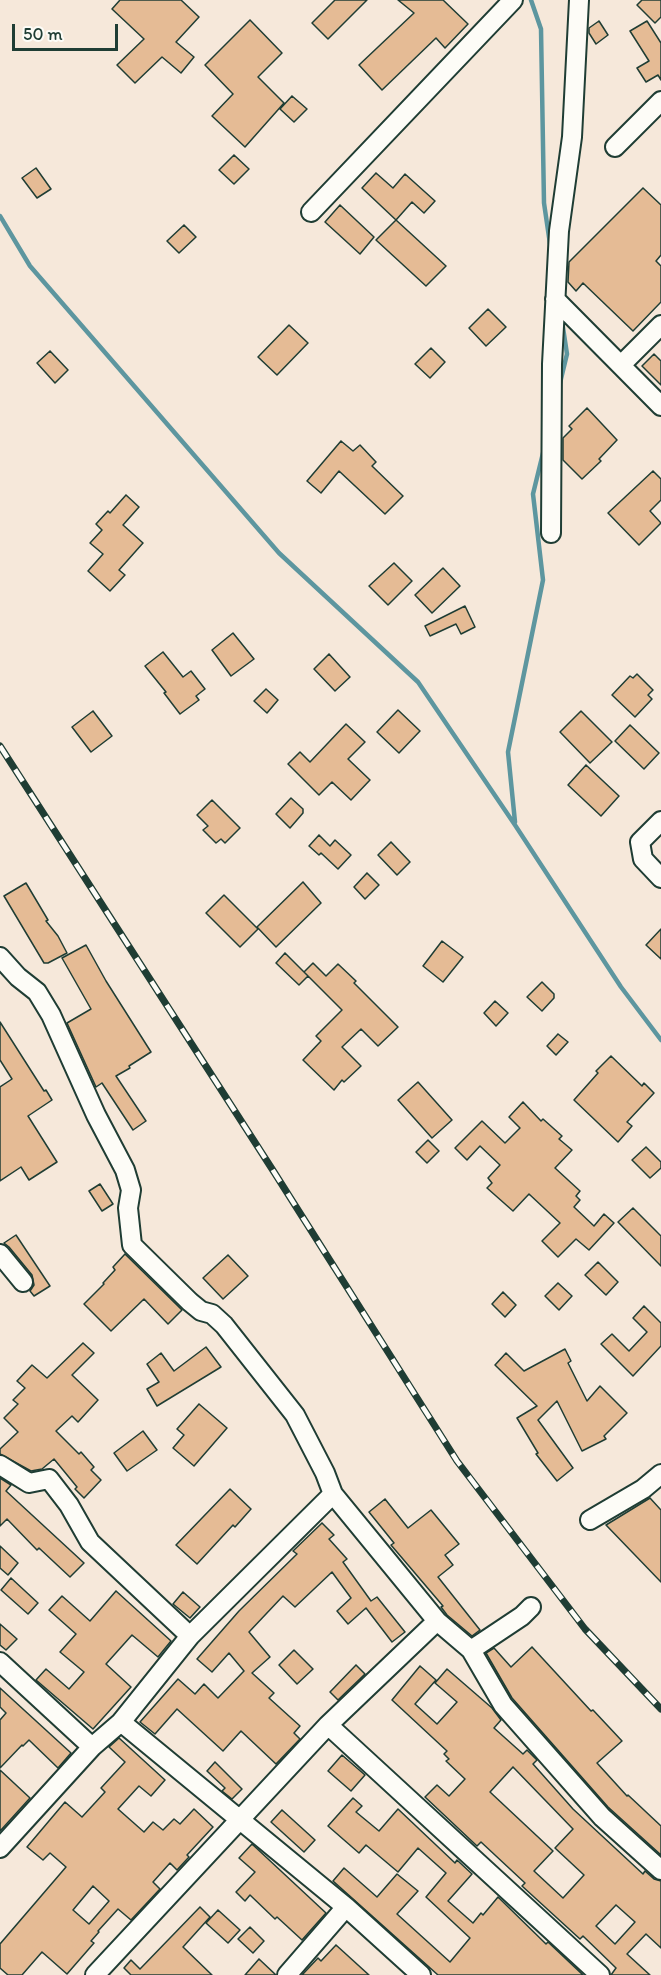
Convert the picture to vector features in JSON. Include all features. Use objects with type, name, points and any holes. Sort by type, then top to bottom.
[{"type":"street","points":[[311,212],[513,0]]},
{"type":"street","points":[[551,533],[552,364],[555,299],[559,231],[572,137],[579,0]]},
{"type":"street","points":[[615,147],[661,101]]},
{"type":"street","points":[[555,299],[661,406]]},
{"type":"street","points":[[621,366],[661,325]]},
{"type":"street","points":[[661,821],[640,842],[643,859],[661,878]]},
{"type":"street","points":[[0,957],[18,977],[37,992],[51,1015],[91,1104],[125,1170],[131,1190],[128,1208],[132,1245],[190,1302],[201,1311],[212,1314],[224,1324],[295,1414],[333,1494],[437,1621],[471,1650],[503,1705],[602,1817],[661,1870]]},
{"type":"street","points":[[0,1254],[23,1282]]},
{"type":"street","points":[[0,1465],[29,1483],[49,1479],[69,1505],[90,1542],[190,1636]]},
{"type":"street","points":[[590,1520],[643,1489],[661,1474]]},
{"type":"street","points":[[0,1848],[92,1747],[121,1722],[190,1636],[333,1494]]},
{"type":"street","points":[[471,1650],[522,1616],[531,1607]]},
{"type":"street","points":[[95,1975],[328,1725],[437,1621]]},
{"type":"street","points":[[0,1662],[92,1747]]},
{"type":"street","points":[[121,1722],[346,1907],[421,1975]]},
{"type":"street","points":[[328,1725],[600,1975]]},
{"type":"street","points":[[287,1975],[346,1907]]},
{"type":"building","points":[[120,0],[181,0],[199,17],[176,42],[194,57],[181,73],[162,57],[135,83],[117,65],[144,39],[112,9]]},
{"type":"building","points":[[335,0],[367,0],[328,39],[312,23]]},
{"type":"building","points":[[398,0],[443,0],[468,24],[445,48],[436,38],[382,90],[359,65],[414,13]]},
{"type":"building","points":[[642,0],[661,0],[661,17],[655,23],[637,5]]},
{"type":"building","points":[[250,20],[282,53],[258,77],[284,103],[245,147],[212,116],[233,94],[205,65]]},
{"type":"building","points":[[599,21],[608,35],[596,44],[589,33],[589,28]]},
{"type":"building","points":[[647,21],[661,43],[661,80],[658,75],[646,82],[637,68],[649,61],[630,31]]},
{"type":"building","points":[[292,96],[307,109],[294,122],[280,109]]},
{"type":"building","points":[[234,155],[249,169],[234,184],[219,170]]},
{"type":"building","points":[[36,168],[51,189],[37,198],[22,178]]},
{"type":"building","points":[[376,173],[393,188],[405,174],[435,201],[424,213],[412,202],[396,220],[362,188]]},
{"type":"building","points":[[643,188],[661,205],[661,255],[656,261],[661,266],[661,302],[633,331],[583,283],[576,291],[568,282],[569,262]]},
{"type":"building","points":[[340,205],[374,237],[360,254],[325,222]]},
{"type":"building","points":[[396,220],[446,266],[426,286],[376,240]]},
{"type":"building","points":[[184,225],[196,237],[179,253],[167,241]]},
{"type":"building","points":[[488,309],[506,327],[486,346],[469,328]]},
{"type":"building","points":[[289,325],[308,343],[277,375],[258,357]]},
{"type":"building","points":[[431,348],[445,362],[430,378],[415,364]]},
{"type":"building","points":[[50,351],[68,370],[55,383],[37,363]]},
{"type":"building","points":[[654,354],[661,361],[661,385],[642,366]]},
{"type":"building","points":[[587,408],[617,440],[599,459],[601,461],[582,479],[563,460],[563,438],[572,429],[569,426]]},
{"type":"building","points":[[341,441],[353,451],[360,445],[376,462],[372,466],[403,496],[385,514],[339,471],[321,493],[307,481]]},
{"type":"building","points":[[653,471],[661,479],[661,500],[650,511],[661,523],[639,545],[608,513]]},
{"type":"building","points":[[126,495],[139,507],[123,525],[143,543],[119,570],[125,575],[110,591],[88,571],[103,554],[90,543],[102,530],[96,524],[108,511],[110,513]]},
{"type":"building","points":[[394,563],[412,581],[388,605],[369,586]]},
{"type":"building","points":[[443,568],[460,586],[432,613],[415,595]]},
{"type":"building","points":[[465,606],[475,627],[461,634],[456,624],[430,636],[425,626]]},
{"type":"building","points":[[233,633],[254,659],[231,676],[212,650]]},
{"type":"building","points":[[163,652],[183,677],[191,671],[205,689],[196,696],[199,700],[180,714],[145,666]]},
{"type":"building","points":[[329,654],[350,677],[335,691],[314,669]]},
{"type":"building","points":[[637,674],[653,690],[648,695],[652,699],[635,717],[612,695],[630,676],[633,678]]},
{"type":"building","points":[[266,689],[278,700],[267,713],[254,701]]},
{"type":"building","points":[[398,710],[420,731],[399,753],[377,732]]},
{"type":"building","points":[[93,711],[112,736],[91,752],[72,727]]},
{"type":"building","points":[[581,711],[612,742],[590,763],[560,732]]},
{"type":"building","points":[[346,724],[365,742],[348,759],[370,780],[351,800],[332,782],[319,795],[288,764],[300,752],[310,762]]},
{"type":"building","points":[[630,725],[659,753],[644,769],[615,741]]},
{"type":"building","points":[[586,765],[619,796],[601,816],[568,785]]},
{"type":"building","points":[[291,798],[303,809],[303,813],[290,828],[276,814]]},
{"type":"building","points":[[212,800],[240,828],[225,843],[221,839],[216,843],[203,830],[208,826],[197,815]]},
{"type":"building","points":[[319,835],[330,846],[335,840],[351,855],[338,869],[321,853],[319,855],[309,846]]},
{"type":"building","points":[[391,842],[410,862],[397,875],[378,855]]},
{"type":"building","points":[[367,873],[379,885],[365,899],[354,887]]},
{"type":"building","points":[[303,882],[321,903],[276,947],[257,927]]},
{"type":"building","points":[[26,883],[48,920],[46,921],[58,936],[67,953],[48,963],[44,963],[4,896]]},
{"type":"building","points":[[224,895],[258,929],[240,947],[206,913]]},
{"type":"building","points":[[661,929],[661,959],[646,945]]},
{"type":"building","points":[[442,941],[463,957],[443,982],[423,966]]},
{"type":"building","points":[[86,945],[151,1052],[116,1076],[146,1121],[133,1130],[102,1083],[96,1087],[67,1023],[91,1009],[62,958]]},
{"type":"building","points":[[285,953],[308,976],[299,985],[276,963]]},
{"type":"building","points":[[313,963],[326,976],[338,964],[398,1027],[378,1046],[361,1029],[342,1047],[361,1066],[344,1082],[342,1080],[334,1090],[303,1060],[321,1041],[316,1036],[342,1010],[304,972]]},
{"type":"building","points":[[542,982],[554,994],[554,998],[542,1011],[527,997]]},
{"type":"building","points":[[495,1001],[508,1013],[496,1026],[484,1013]]},
{"type":"building","points":[[0,1022],[52,1100],[28,1116],[57,1162],[29,1180],[21,1167],[0,1181],[0,1087],[12,1079],[0,1060]]},
{"type":"building","points":[[558,1034],[568,1042],[556,1055],[547,1046]]},
{"type":"building","points":[[611,1056],[642,1086],[644,1083],[654,1093],[627,1122],[632,1126],[618,1142],[574,1100],[598,1073],[596,1071]]},
{"type":"building","points":[[418,1082],[452,1120],[432,1138],[398,1100]]},
{"type":"building","points":[[523,1102],[541,1121],[543,1119],[562,1136],[559,1139],[572,1150],[555,1168],[580,1191],[576,1196],[580,1200],[574,1207],[594,1226],[604,1214],[614,1223],[589,1250],[576,1239],[558,1257],[542,1241],[560,1223],[529,1194],[513,1211],[487,1188],[492,1183],[488,1178],[500,1165],[480,1146],[467,1160],[455,1148],[482,1121],[505,1143],[520,1128],[509,1117]]},
{"type":"building","points":[[428,1140],[439,1151],[427,1163],[416,1152]]},
{"type":"building","points":[[646,1147],[661,1162],[661,1168],[650,1178],[632,1160]]},
{"type":"building","points":[[100,1184],[113,1204],[102,1211],[89,1191]]},
{"type":"building","points":[[633,1208],[661,1236],[661,1266],[618,1222]]},
{"type":"building","points":[[16,1235],[50,1286],[34,1296],[30,1291],[34,1285],[32,1275],[4,1243]]},
{"type":"building","points":[[125,1254],[182,1310],[168,1324],[144,1299],[111,1331],[84,1304],[104,1284],[115,1270],[113,1267]]},
{"type":"building","points":[[228,1255],[248,1276],[223,1299],[203,1278]]},
{"type":"building","points":[[598,1262],[618,1282],[606,1295],[585,1275]]},
{"type":"building","points":[[558,1283],[572,1296],[559,1310],[545,1296]]},
{"type":"building","points":[[503,1292],[516,1305],[505,1317],[492,1304]]},
{"type":"building","points":[[644,1306],[661,1323],[661,1346],[633,1376],[601,1344],[612,1334],[629,1351],[647,1332],[633,1318]]},
{"type":"building","points":[[83,1343],[94,1353],[72,1375],[98,1400],[78,1422],[72,1416],[56,1431],[79,1454],[81,1452],[94,1467],[91,1470],[101,1480],[84,1498],[54,1459],[42,1469],[31,1471],[0,1454],[0,1449],[18,1432],[4,1418],[18,1404],[13,1400],[25,1388],[17,1381],[32,1365],[47,1378]]},
{"type":"building","points":[[206,1347],[221,1367],[157,1406],[147,1389],[159,1382],[147,1364],[161,1353],[174,1371]]},
{"type":"building","points":[[565,1349],[571,1361],[568,1363],[587,1401],[600,1386],[627,1413],[604,1436],[606,1439],[582,1451],[557,1401],[538,1420],[573,1468],[557,1481],[536,1454],[538,1453],[517,1418],[537,1406],[495,1365],[506,1353],[524,1371]]},
{"type":"building","points":[[199,1404],[227,1428],[194,1466],[173,1448],[184,1435],[177,1429]]},
{"type":"building","points":[[143,1431],[157,1450],[127,1471],[114,1453]]},
{"type":"building","points":[[0,1478],[11,1485],[6,1491],[84,1563],[70,1577],[39,1548],[37,1550],[7,1519],[0,1526]]},
{"type":"building","points":[[230,1489],[251,1509],[197,1564],[176,1545]]},
{"type":"building","points":[[650,1498],[661,1510],[661,1582],[606,1525]]},
{"type":"building","points":[[385,1499],[408,1528],[431,1510],[459,1544],[445,1555],[453,1565],[438,1577],[480,1630],[472,1636],[447,1615],[441,1607],[443,1606],[391,1545],[394,1543],[369,1512]]},
{"type":"building","points":[[322,1523],[334,1535],[329,1539],[347,1559],[343,1562],[371,1601],[377,1597],[405,1632],[392,1642],[366,1608],[348,1624],[337,1611],[351,1598],[332,1572],[295,1607],[283,1596],[249,1632],[270,1657],[252,1673],[274,1693],[269,1698],[300,1726],[294,1733],[300,1739],[276,1764],[241,1731],[223,1751],[177,1709],[155,1734],[140,1722],[178,1679],[195,1694],[204,1684],[218,1698],[244,1671],[229,1653],[212,1672],[197,1659],[239,1611],[297,1554],[293,1551]]},
{"type":"building","points":[[0,1546],[18,1563],[8,1575],[0,1568]]},
{"type":"building","points":[[11,1578],[38,1603],[28,1614],[1,1590]]},
{"type":"building","points":[[116,1591],[171,1641],[158,1657],[132,1635],[106,1664],[131,1687],[93,1729],[36,1680],[46,1669],[69,1689],[84,1672],[60,1652],[76,1634],[49,1610],[62,1596],[90,1621]]},
{"type":"building","points":[[183,1592],[200,1607],[190,1618],[173,1604]]},
{"type":"building","points":[[0,1624],[17,1639],[6,1650],[0,1645]]},
{"type":"building","points":[[532,1647],[622,1741],[597,1763],[627,1796],[661,1826],[661,1855],[608,1807],[512,1698],[486,1653],[494,1648],[511,1667]]},
{"type":"building","points":[[294,1650],[313,1669],[297,1684],[279,1665]]},
{"type":"building","points":[[356,1665],[365,1674],[338,1700],[330,1692]]},
{"type":"building","points":[[420,1666],[436,1680],[415,1704],[437,1724],[457,1702],[435,1683],[447,1669],[492,1708],[501,1720],[494,1728],[523,1754],[527,1750],[537,1760],[533,1764],[573,1809],[643,1874],[645,1871],[654,1879],[661,1881],[661,1948],[646,1934],[627,1954],[650,1975],[611,1975],[616,1968],[583,1936],[580,1939],[522,1886],[525,1883],[481,1842],[477,1846],[425,1797],[437,1785],[449,1796],[465,1779],[446,1761],[449,1759],[444,1754],[447,1751],[392,1700]],"holes":[[[513,1767],[573,1829],[555,1848],[584,1875],[563,1898],[534,1871],[553,1851],[490,1792]],[[616,1905],[635,1922],[615,1944],[596,1926]]]},
{"type":"building","points":[[0,1688],[71,1753],[58,1768],[29,1740],[0,1768],[0,1720],[6,1713],[0,1707]]},
{"type":"building","points":[[119,1738],[165,1780],[151,1796],[139,1786],[118,1809],[144,1832],[153,1822],[163,1830],[174,1819],[180,1824],[194,1809],[213,1827],[187,1855],[189,1857],[177,1870],[170,1863],[153,1882],[160,1889],[131,1920],[118,1909],[98,1931],[91,1941],[94,1943],[67,1974],[42,1952],[22,1975],[8,1975],[0,1968],[0,1944],[66,1867],[50,1853],[43,1860],[27,1847],[65,1802],[82,1817],[105,1792],[101,1788],[125,1762],[109,1747]],"holes":[[[93,1886],[109,1901],[89,1924],[73,1910]]]},
{"type":"building","points":[[342,1755],[365,1775],[351,1791],[328,1771]]},
{"type":"building","points":[[215,1762],[242,1789],[232,1799],[222,1791],[225,1788],[207,1771]]},
{"type":"building","points":[[0,1770],[30,1798],[0,1831]]},
{"type":"building","points":[[353,1798],[362,1806],[356,1812],[379,1831],[398,1809],[455,1863],[457,1860],[472,1874],[448,1901],[473,1923],[498,1897],[546,1944],[548,1942],[583,1975],[438,1975],[333,1881],[344,1868],[377,1897],[397,1874],[418,1891],[397,1914],[450,1962],[470,1938],[426,1897],[446,1873],[418,1848],[398,1872],[366,1845],[359,1853],[328,1826]]},
{"type":"building","points":[[282,1810],[315,1840],[304,1852],[271,1822]]},
{"type":"building","points":[[252,1844],[326,1913],[302,1940],[250,1895],[245,1901],[236,1892],[255,1872],[239,1858]]},
{"type":"building","points":[[200,1907],[210,1917],[183,1947],[212,1975],[131,1975],[124,1968],[131,1960],[140,1969]]},
{"type":"building","points":[[218,1910],[240,1930],[228,1943],[206,1923]]},
{"type":"building","points":[[250,1927],[264,1941],[253,1953],[238,1939]]},
{"type":"building","points":[[336,1945],[369,1975],[302,1975],[318,1958],[321,1961]]},
{"type":"building","points":[[259,1959],[276,1975],[245,1975]]},
{"type":"waterway","points":[[531,0],[541,29],[544,203],[550,244]]},
{"type":"waterway","points":[[0,216],[30,266],[279,553],[418,682],[621,987],[661,1040]]},
{"type":"waterway","points":[[560,383],[567,354],[562,321]]},
{"type":"waterway","points":[[515,822],[508,752],[543,580],[533,494],[544,449]]},
{"type":"railway","points":[[0,746],[457,1461],[585,1629],[661,1709]]}]
